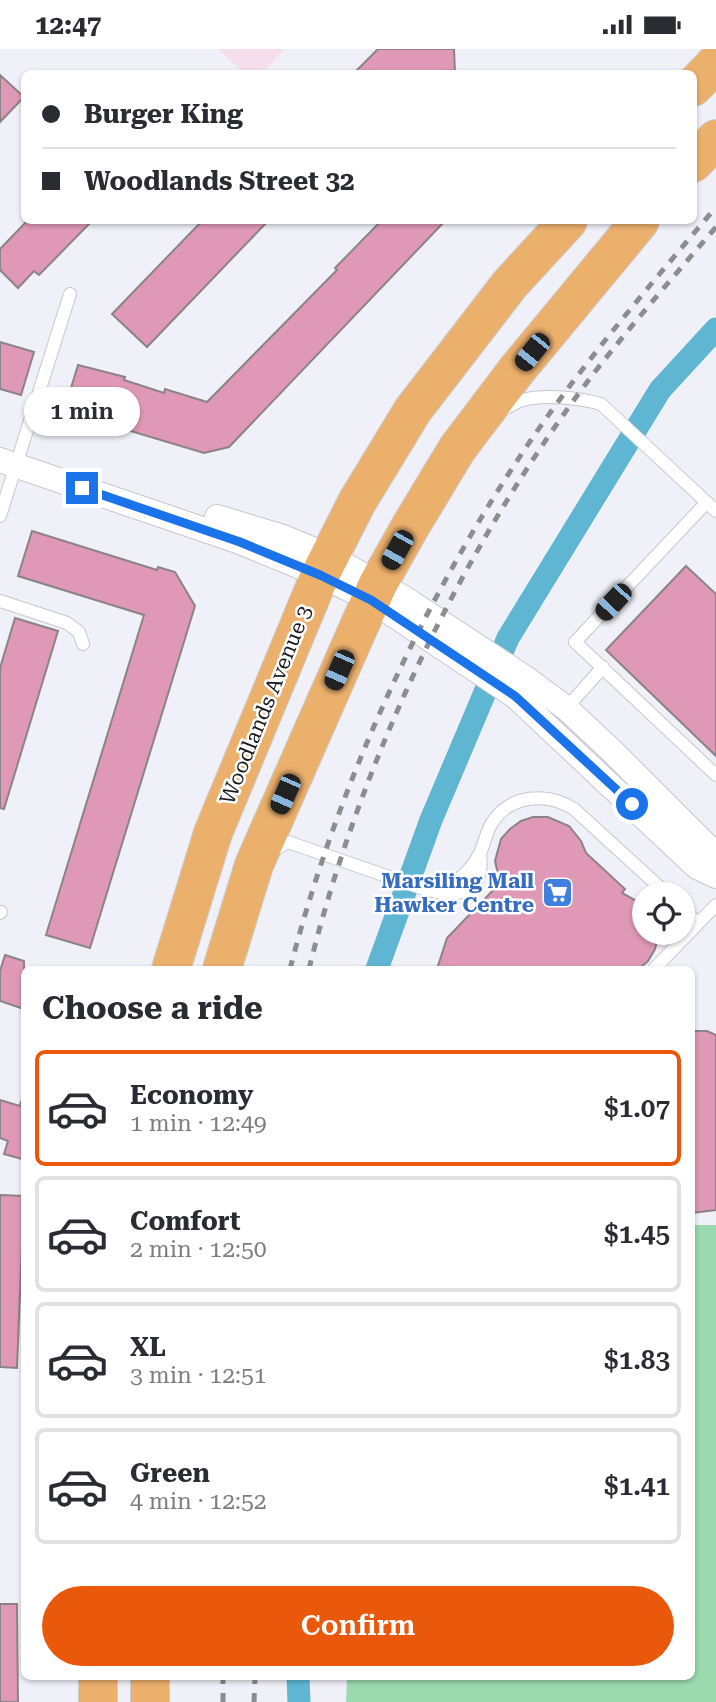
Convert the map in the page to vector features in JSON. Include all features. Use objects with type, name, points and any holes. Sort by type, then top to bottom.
[{"type":"main road","points":[[697,83],[716,63]]},
{"type":"main road","points":[[697,159],[716,139]]},
{"type":"main road","name":"Woodlands Avenue 3","points":[[171,966],[214,834],[324,566],[357,502],[412,410],[510,284],[565,224]]},
{"type":"main road","points":[[223,966],[254,865],[385,594],[399,592],[396,579],[397,550],[457,449],[638,224]]},
{"type":"main road","points":[[98,1680],[98,1702]]},
{"type":"main road","points":[[150,1680],[150,1702]]},
{"type":"street","points":[[9,456],[240,542],[324,566],[385,594],[471,655]]},
{"type":"street","points":[[385,594],[517,685],[638,777],[716,855]]},
{"type":"street","points":[[558,718],[697,867],[716,876]]},
{"type":"lane","points":[[0,516],[9,456],[70,293]]},
{"type":"lane","points":[[478,421],[523,400],[581,398],[601,404],[712,507],[575,642],[716,775]]},
{"type":"lane","points":[[0,601],[67,623],[79,632],[83,644]]},
{"type":"lane","points":[[558,718],[603,667]]},
{"type":"lane","points":[[254,865],[288,842],[444,895],[455,895],[465,891],[478,879],[482,868],[480,854],[492,822],[512,804],[536,797],[557,800],[574,809],[654,882]]},
{"type":"lane","points":[[653,966],[716,905]]},
{"type":"shaded area","points":[[218,49],[285,49],[265,70],[241,70]]},
{"type":"green space","points":[[695,1225],[716,1225],[716,1702],[346,1702],[347,1680],[695,1680]]},
{"type":"building","points":[[378,49],[454,49],[455,70],[357,70]]},
{"type":"building","points":[[0,75],[21,94],[21,100],[0,122]]},
{"type":"building","points":[[24,224],[89,224],[39,275],[34,271],[18,288],[0,270],[0,249]]},
{"type":"building","points":[[199,224],[265,224],[147,347],[112,314]]},
{"type":"building","points":[[378,224],[442,224],[229,447],[204,453],[64,411],[78,365],[125,377],[124,380],[164,393],[165,389],[207,402],[337,270],[335,268]]},
{"type":"building","points":[[0,342],[34,352],[21,395],[0,389]]},
{"type":"building","points":[[32,531],[157,570],[158,567],[175,572],[195,606],[90,948],[46,935],[144,615],[18,576]]},
{"type":"building","points":[[686,566],[716,594],[716,756],[606,650]]},
{"type":"building","points":[[15,618],[58,631],[4,809],[0,808],[0,668]]},
{"type":"building","name":"Marsiling Mall Hawker Centre","points":[[533,817],[548,817],[569,826],[581,841],[586,853],[625,889],[622,893],[632,898],[632,945],[656,945],[648,961],[642,966],[438,966],[447,938],[500,883],[495,861],[501,839],[510,829]]},
{"type":"building","points":[[5,955],[24,961],[24,966],[21,966],[21,1008],[0,1001],[0,971]]},
{"type":"building","points":[[695,1031],[707,1031],[716,1035],[716,1210],[695,1213]]},
{"type":"building","points":[[0,1100],[20,1106],[21,1102],[21,1159],[4,1154],[8,1141],[0,1138]]},
{"type":"building","points":[[0,1195],[21,1196],[17,1368],[0,1367]]},
{"type":"building","points":[[0,1604],[17,1604],[18,1702],[0,1702]]},
{"type":"waterway","points":[[378,966],[431,820],[508,638],[660,390],[716,329]]},
{"type":"waterway","points":[[298,1680],[299,1702]]},
{"type":"railway","points":[[291,966],[332,831],[359,763],[420,628],[455,563],[492,500],[552,410],[621,321],[716,207]]},
{"type":"railway","points":[[310,966],[357,812],[387,734],[460,582],[502,509],[594,373],[716,227]]},
{"type":"railway","points":[[223,1680],[223,1702]]},
{"type":"railway","points":[[254,1702],[255,1680]]},
{"type":"place","name":"Marsiling Mall Hawker Centre","points":[[557,893]]},
{"type":"route","points":[[82,488],[240,542],[320,575],[371,600],[515,696],[632,804]]}]
